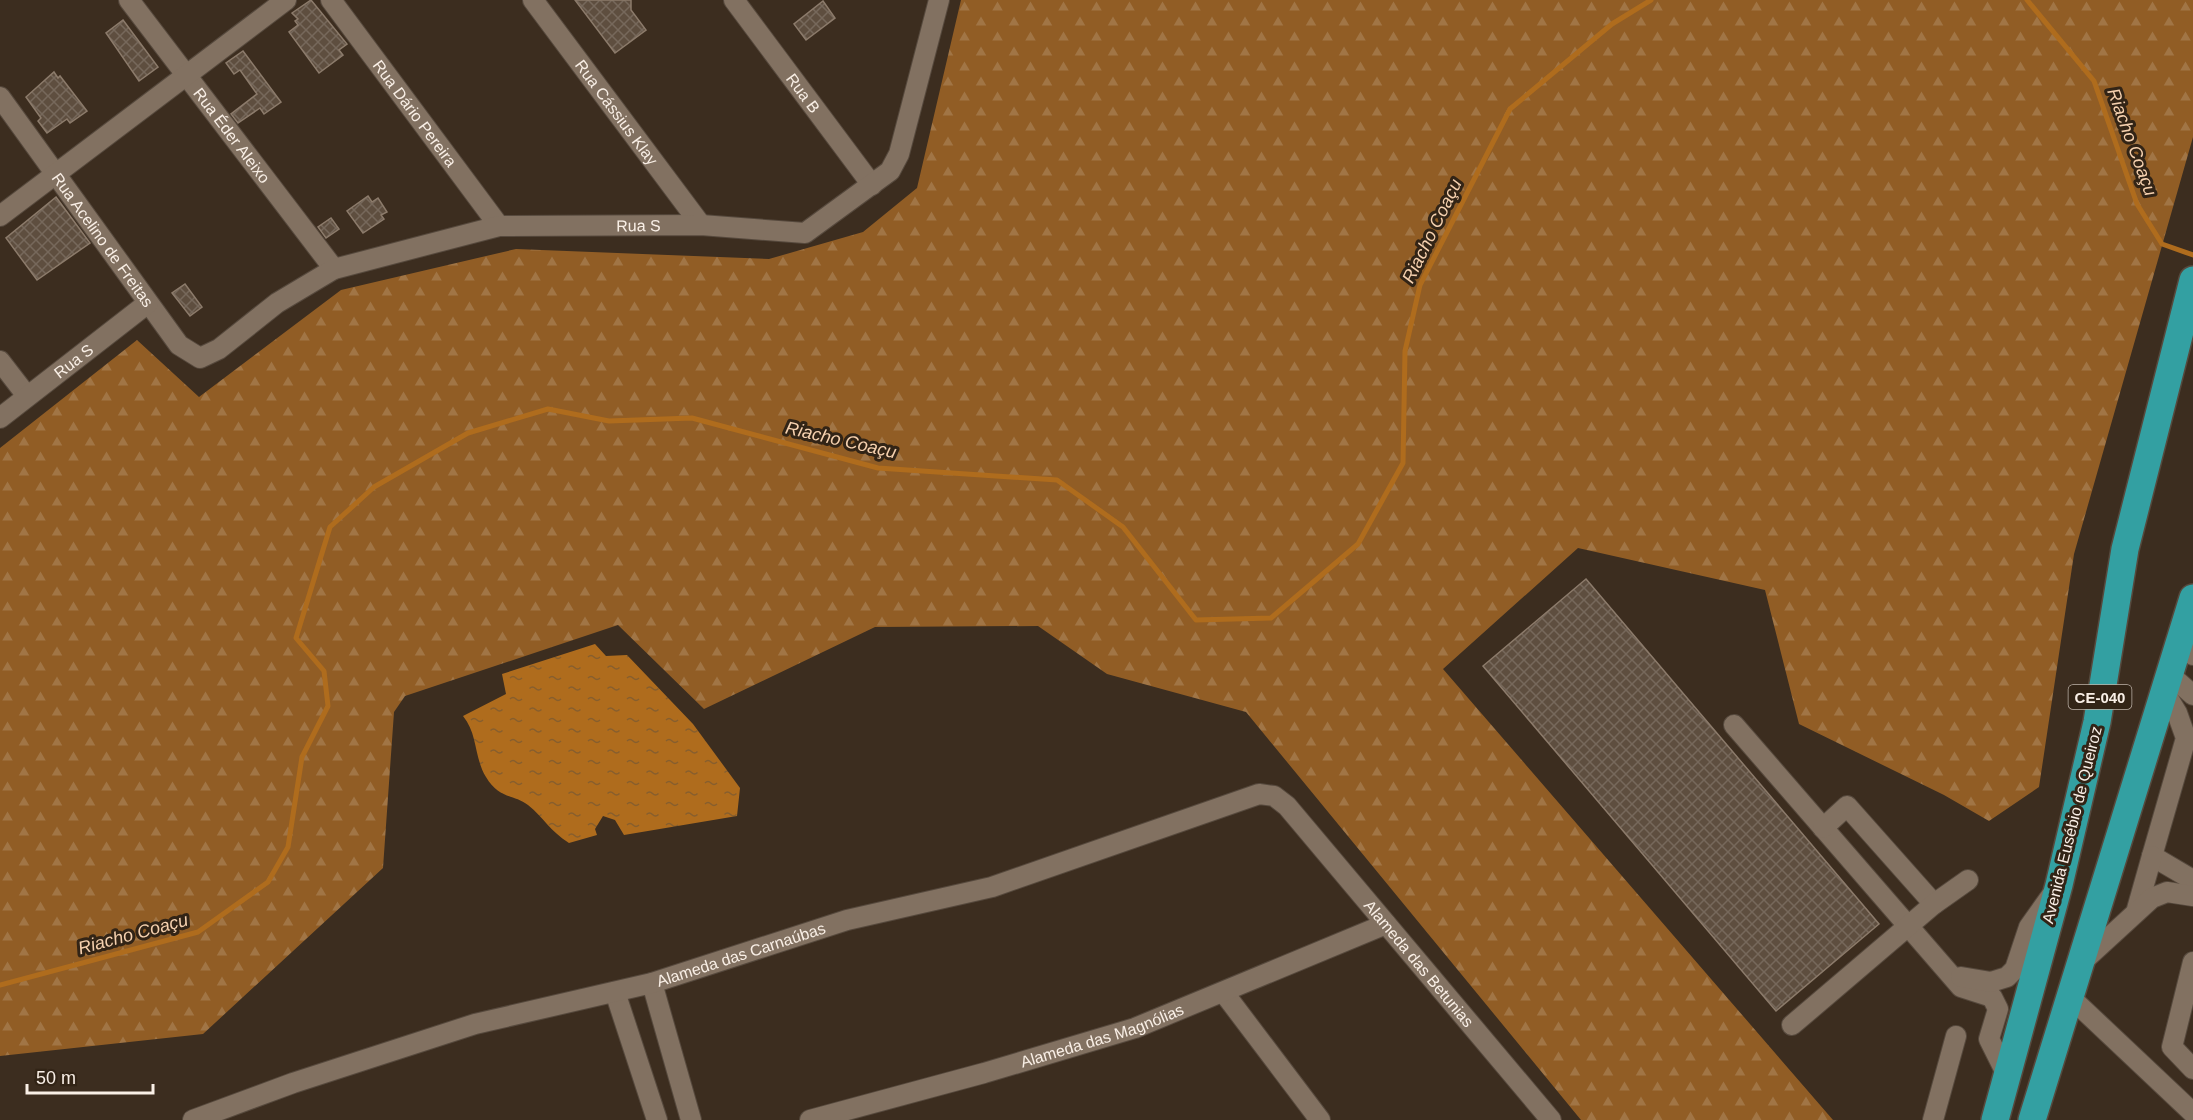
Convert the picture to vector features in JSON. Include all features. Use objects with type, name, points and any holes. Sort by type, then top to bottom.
[{"type":"highway","name":"Avenida Eusébio de Queiroz","points":[[1995,1120],[2059,885],[2097,722],[2125,549],[2193,280]]},
{"type":"highway","points":[[2032,1120],[2167,683],[2189,652],[2193,598]]},
{"type":"street","name":"Rua Éder Aleixo","points":[[129,0],[334,269]]},
{"type":"street","points":[[0,216],[286,0]]},
{"type":"street","name":"Rua Dário Pereira","points":[[331,0],[499,226]]},
{"type":"street","name":"Rua Cássius Klay","points":[[533,0],[701,225]]},
{"type":"street","name":"Rua B","points":[[734,0],[872,185]]},
{"type":"street","name":"Rua S","points":[[219,349],[277,303],[334,269],[499,226],[701,225],[805,233],[890,171],[899,154],[939,0]]},
{"type":"street","name":"Rua Acelino de Freitas","points":[[0,97],[179,345],[200,358],[219,349]]},
{"type":"street","name":"Rua S","points":[[0,418],[148,303]]},
{"type":"street","points":[[0,361],[27,396]]},
{"type":"street","points":[[2167,683],[2193,695]]},
{"type":"street","points":[[2138,909],[2189,737],[2177,713],[2167,683]]},
{"type":"street","points":[[1734,725],[1961,987],[1992,998],[1998,1009],[1989,1039],[2007,1075]]},
{"type":"street","name":"Alameda das Carnaúbas","points":[[193,1120],[293,1083],[475,1024],[615,993],[847,920],[992,887],[1244,798],[1274,796],[1287,806]]},
{"type":"street","name":"Alameda das Betunias","points":[[1287,806],[1551,1120]]},
{"type":"street","points":[[1823,828],[1847,806],[1934,904]]},
{"type":"street","points":[[2152,856],[2193,879]]},
{"type":"street","points":[[1792,1025],[1934,904],[1968,880]]},
{"type":"street","points":[[1945,969],[1964,979],[1991,982],[2007,977],[2015,969],[2029,927],[2059,885]]},
{"type":"street","points":[[2080,963],[2152,898],[2167,892],[2193,896]]},
{"type":"street","name":"Alameda das Magnólias","points":[[810,1120],[1136,1029],[1386,924]]},
{"type":"street","points":[[2193,962],[2172,1047],[2193,1069]]},
{"type":"street","points":[[652,983],[691,1120]]},
{"type":"street","points":[[615,993],[657,1120]]},
{"type":"street","points":[[1224,993],[1320,1120]]},
{"type":"street","points":[[2070,997],[2193,1113]]},
{"type":"street","points":[[1933,1120],[1956,1036]]},
{"type":"green space","points":[[961,0],[2193,0],[2193,137],[2074,554],[2039,787],[1989,821],[1944,795],[1799,724],[1765,590],[1578,548],[1443,669],[1833,1120],[1581,1120],[1246,712],[1107,674],[1038,626],[875,627],[704,709],[618,625],[405,696],[394,712],[383,868],[203,1034],[0,1056],[0,448],[137,340],[199,397],[341,290],[516,249],[769,259],[863,232],[917,188]]},
{"type":"water","points":[[595,644],[606,656],[627,655],[693,724],[740,788],[737,816],[624,835],[615,820],[603,816],[595,829],[597,835],[569,843],[528,805],[501,793],[491,784],[482,770],[471,730],[463,716],[506,694],[502,674]]},
{"type":"building","points":[[311,0],[347,44],[339,50],[343,55],[319,73],[289,32],[298,25],[295,21],[298,19],[292,13]]},
{"type":"building","points":[[575,0],[631,0],[631,10],[646,30],[615,53]]},
{"type":"building","points":[[823,1],[835,18],[806,40],[794,24]]},
{"type":"building","points":[[123,20],[158,67],[139,81],[106,33]]},
{"type":"building","points":[[243,51],[281,102],[264,114],[260,108],[238,123],[231,114],[257,94],[240,70],[234,74],[226,63]]},
{"type":"building","points":[[54,72],[58,78],[60,76],[87,111],[70,123],[67,119],[47,133],[38,121],[41,118],[26,97]]},
{"type":"building","points":[[368,196],[372,202],[378,198],[387,212],[381,215],[384,219],[363,233],[347,211]]},
{"type":"building","points":[[56,197],[90,243],[37,280],[6,238]]},
{"type":"building","points":[[331,218],[339,229],[326,238],[318,227]]},
{"type":"building","points":[[185,284],[202,307],[190,316],[172,293]]},
{"type":"building","points":[[1586,579],[1879,924],[1776,1011],[1483,666]]},
{"type":"waterway","name":"Riacho Coaçu","points":[[0,985],[198,932],[268,882],[288,847],[302,757],[328,706],[324,671],[296,638],[330,527],[374,487],[468,433],[548,409],[609,421],[692,418],[878,468],[1057,480],[1123,527],[1196,620],[1271,618],[1358,544],[1403,463],[1405,351],[1420,285],[1510,109],[1612,24],[1651,0]]},
{"type":"waterway","name":"Riacho Coaçu","points":[[2027,0],[2094,81],[2137,204],[2162,244],[2193,255]]}]
